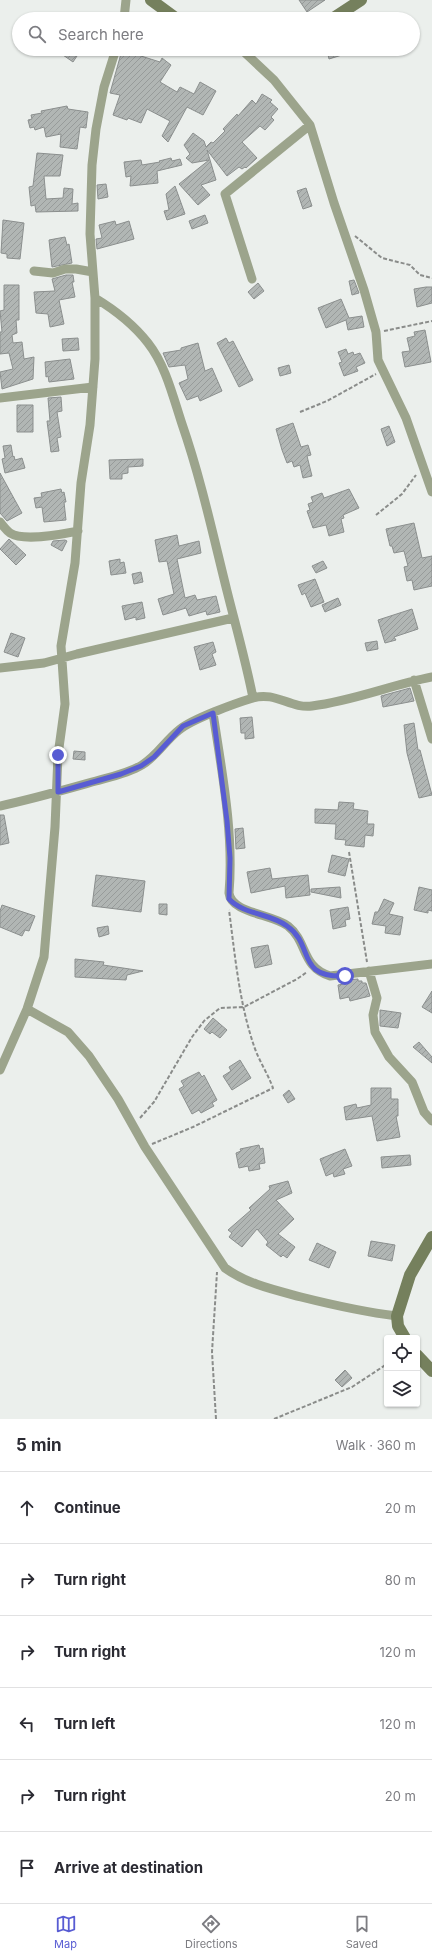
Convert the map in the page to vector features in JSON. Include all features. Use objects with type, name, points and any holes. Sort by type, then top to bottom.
[{"type":"street","points":[[125,12],[126,0]]},
{"type":"street","points":[[151,0],[168,12]]},
{"type":"street","points":[[339,12],[348,4],[361,0]]},
{"type":"street","points":[[0,1070],[27,1009],[44,957],[58,792],[58,755],[64,704],[61,658],[63,629],[75,564],[81,483],[90,425],[93,386],[95,298],[90,203],[94,144],[104,87],[114,56]]},
{"type":"street","points":[[249,56],[274,80],[310,125],[376,332],[378,360],[406,418],[432,492]]},
{"type":"street","points":[[252,278],[225,194],[310,125]]},
{"type":"street","points":[[34,271],[52,273],[65,269],[76,269],[93,272]]},
{"type":"street","points":[[95,298],[111,308],[139,333],[148,344],[163,369],[199,475],[244,655],[253,698]]},
{"type":"street","points":[[0,398],[93,386]]},
{"type":"street","points":[[0,522],[11,534],[19,536],[44,536],[78,531]]},
{"type":"street","points":[[0,668],[44,663],[234,618]]},
{"type":"street","points":[[0,806],[58,792],[121,774],[141,766],[154,757],[183,726],[253,698],[270,695],[301,705],[311,706],[350,700],[414,680],[432,676]]},
{"type":"street","points":[[414,680],[432,739]]},
{"type":"street","points":[[213,713],[227,821],[230,858],[229,899],[234,904],[246,910],[274,918],[289,926],[298,937],[312,967],[320,973],[330,976],[432,964]]},
{"type":"street","points":[[369,972],[377,998],[373,1015],[375,1032],[389,1057],[412,1082],[424,1112],[432,1121]]},
{"type":"street","points":[[27,1009],[68,1032],[89,1056],[145,1146],[217,1258],[225,1268],[243,1280],[282,1292],[341,1307],[397,1316]]},
{"type":"street","points":[[403,1335],[398,1326],[397,1316],[410,1275],[432,1237]]},
{"type":"street","points":[[420,1358],[432,1371]]},
{"type":"path","points":[[343,227],[382,258],[410,265],[420,275],[432,278]]},
{"type":"path","points":[[376,332],[396,330],[432,321]]},
{"type":"path","points":[[300,412],[349,390],[383,369]]},
{"type":"path","points":[[376,514],[407,489],[422,466]]},
{"type":"path","points":[[349,852],[369,972]]},
{"type":"path","points":[[145,1146],[192,1127],[272,1089],[254,1045],[244,1007],[236,971],[229,899]]},
{"type":"path","points":[[133,1125],[154,1102],[192,1037],[204,1021],[220,1008],[244,1007],[297,979],[312,967]]},
{"type":"path","points":[[216,1419],[212,1352],[217,1258]]},
{"type":"path","points":[[274,1419],[352,1387],[384,1366]]},
{"type":"building","points":[[299,0],[325,0],[307,12]]},
{"type":"building","points":[[64,56],[77,56],[73,62]]},
{"type":"building","points":[[120,56],[141,56],[160,62],[162,58],[171,65],[160,82],[177,92],[180,87],[194,94],[200,82],[216,91],[203,115],[187,107],[168,142],[162,136],[170,121],[147,109],[141,123],[128,118],[127,120],[113,115],[120,95],[110,93]]},
{"type":"building","points":[[328,56],[339,56],[329,59]]},
{"type":"building","points":[[262,94],[272,100],[270,102],[278,109],[271,117],[274,120],[265,130],[260,126],[242,142],[257,158],[246,168],[245,167],[242,169],[239,167],[227,176],[207,150],[216,180],[201,185],[210,195],[198,205],[179,184],[209,160],[192,163],[186,158],[190,154],[184,145],[193,133],[204,141],[206,147],[211,142],[213,143],[225,131],[223,129],[237,114],[238,116],[252,100],[256,104]]},
{"type":"building","points":[[67,106],[68,109],[88,112],[86,128],[80,127],[77,149],[60,147],[61,134],[46,137],[44,127],[35,130],[34,127],[30,128],[28,120],[32,119],[31,115],[42,113],[41,111]]},
{"type":"building","points":[[37,153],[63,155],[60,176],[44,176],[46,199],[63,198],[64,188],[73,189],[72,204],[78,203],[78,211],[36,212],[35,205],[31,206],[29,187],[33,186]]},
{"type":"building","points":[[171,158],[172,161],[180,159],[182,165],[157,171],[158,183],[130,186],[131,176],[126,177],[124,162],[141,160],[142,165],[160,162],[159,161]]},
{"type":"building","points":[[106,184],[108,197],[98,199],[97,185]]},
{"type":"building","points":[[175,186],[185,214],[167,220],[164,211],[169,210],[166,194]]},
{"type":"building","points":[[306,188],[312,206],[303,209],[297,191]]},
{"type":"building","points":[[205,215],[208,223],[192,229],[189,221]]},
{"type":"building","points":[[3,220],[24,223],[20,259],[7,258],[7,254],[1,253]]},
{"type":"building","points":[[115,221],[116,225],[129,221],[134,239],[97,249],[96,239],[102,238],[99,225]]},
{"type":"building","points":[[65,237],[67,245],[69,244],[72,263],[52,267],[49,240]]},
{"type":"building","points":[[66,275],[73,275],[74,282],[72,282],[75,297],[59,300],[64,324],[50,327],[48,314],[36,313],[34,292],[55,291],[52,279]]},
{"type":"building","points":[[354,280],[359,293],[352,295],[349,281]]},
{"type":"building","points":[[258,283],[264,291],[254,299],[248,292]]},
{"type":"building","points":[[4,285],[19,285],[19,320],[16,320],[17,333],[12,335],[13,343],[22,342],[24,359],[34,357],[33,379],[2,389],[0,372],[13,369],[9,353],[0,354],[0,332],[2,332],[0,311],[4,310]]},
{"type":"building","points":[[432,287],[432,303],[417,307],[414,289]]},
{"type":"building","points":[[341,299],[349,318],[362,316],[364,327],[348,330],[346,320],[326,328],[318,308]]},
{"type":"building","points":[[425,330],[431,362],[405,367],[402,352],[410,351],[407,338],[415,336],[414,332]]},
{"type":"building","points":[[78,338],[79,350],[63,351],[62,339]]},
{"type":"building","points":[[226,338],[229,343],[233,341],[253,380],[239,387],[217,343]]},
{"type":"building","points":[[198,343],[205,371],[212,368],[222,391],[200,401],[198,396],[187,400],[179,383],[188,379],[185,365],[169,367],[163,353],[181,350],[181,348]]},
{"type":"building","points":[[346,349],[348,354],[353,352],[354,355],[360,353],[365,363],[356,367],[358,371],[344,376],[339,363],[342,362],[338,352]]},
{"type":"building","points":[[70,359],[74,379],[49,382],[48,376],[46,377],[45,362]]},
{"type":"building","points":[[289,365],[291,373],[280,376],[278,368]]},
{"type":"building","points":[[61,397],[62,411],[57,412],[61,437],[57,438],[59,451],[51,452],[47,421],[50,421],[48,398]]},
{"type":"building","points":[[17,405],[33,405],[33,432],[17,432]]},
{"type":"building","points":[[293,423],[301,447],[308,445],[311,455],[307,456],[312,476],[303,478],[300,465],[294,467],[292,461],[287,463],[282,450],[276,429]]},
{"type":"building","points":[[389,426],[395,442],[387,446],[381,429]]},
{"type":"building","points":[[11,445],[13,457],[14,456],[15,460],[22,458],[25,468],[5,473],[2,459],[5,458],[3,446]]},
{"type":"building","points":[[143,459],[143,466],[128,467],[128,473],[122,474],[122,479],[110,479],[109,460]]},
{"type":"building","points":[[0,473],[22,513],[7,521],[0,513]]},
{"type":"building","points":[[61,489],[62,493],[64,492],[66,502],[64,502],[66,520],[44,522],[42,507],[36,508],[34,498],[42,497],[41,493]]},
{"type":"building","points":[[349,489],[359,508],[343,515],[344,518],[341,519],[344,532],[329,536],[326,525],[313,528],[307,511],[310,510],[308,504],[313,502],[311,497],[322,493],[324,498]]},
{"type":"building","points":[[414,523],[422,558],[432,556],[432,586],[414,590],[412,580],[407,581],[404,567],[408,566],[404,551],[394,553],[392,546],[390,546],[386,529]]},
{"type":"building","points":[[177,535],[179,546],[199,541],[201,553],[177,559],[185,598],[195,595],[197,600],[216,596],[220,612],[207,615],[206,611],[189,616],[186,608],[163,615],[158,599],[174,594],[167,561],[159,562],[155,540]]},
{"type":"building","points":[[9,539],[26,555],[16,565],[0,549]]},
{"type":"building","points":[[53,541],[67,541],[62,551],[51,545]]},
{"type":"building","points":[[120,559],[120,563],[124,562],[126,573],[111,575],[109,561]]},
{"type":"building","points":[[323,561],[327,568],[316,573],[312,566]]},
{"type":"building","points":[[141,572],[143,582],[134,584],[132,574]]},
{"type":"building","points":[[315,579],[324,602],[311,607],[305,593],[302,595],[298,585]]},
{"type":"building","points":[[338,598],[341,605],[325,612],[322,605]]},
{"type":"building","points":[[142,602],[145,618],[136,620],[136,617],[125,620],[122,606]]},
{"type":"building","points":[[412,609],[418,629],[394,637],[396,640],[385,643],[378,620]]},
{"type":"building","points":[[11,633],[25,638],[18,657],[4,652]]},
{"type":"building","points":[[377,641],[378,649],[367,651],[365,643]]},
{"type":"building","points":[[213,642],[216,652],[212,654],[216,665],[200,670],[194,647]]},
{"type":"building","points":[[410,688],[414,701],[383,707],[381,696]]},
{"type":"building","points":[[252,717],[254,738],[245,739],[245,733],[241,733],[240,718]]},
{"type":"building","points":[[414,723],[418,750],[420,750],[432,795],[419,798],[407,753],[404,725]]},
{"type":"building","points":[[74,751],[85,752],[85,760],[73,759]]},
{"type":"building","points":[[339,802],[354,803],[353,809],[368,811],[367,824],[374,824],[373,836],[365,835],[364,847],[345,845],[346,840],[335,839],[336,824],[315,823],[315,809],[338,810]]},
{"type":"building","points":[[0,815],[4,815],[9,843],[0,845]]},
{"type":"building","points":[[243,828],[245,848],[236,849],[235,829]]},
{"type":"building","points":[[332,855],[349,859],[345,876],[328,872]]},
{"type":"building","points":[[270,868],[272,879],[308,875],[310,895],[286,898],[285,886],[251,893],[247,872]]},
{"type":"building","points":[[96,875],[145,881],[141,912],[92,906]]},
{"type":"building","points":[[340,887],[341,898],[311,892],[311,889]]},
{"type":"building","points":[[419,887],[432,890],[432,911],[428,910],[428,913],[414,910]]},
{"type":"building","points":[[384,899],[394,903],[389,914],[403,917],[400,935],[385,933],[386,926],[372,924],[375,912],[378,912]]},
{"type":"building","points":[[159,904],[167,904],[167,915],[159,914]]},
{"type":"building","points":[[2,905],[35,916],[29,931],[25,930],[22,936],[0,927],[0,911]]},
{"type":"building","points":[[348,907],[350,919],[345,920],[346,926],[333,929],[330,910]]},
{"type":"building","points":[[108,926],[109,934],[99,937],[97,928]]},
{"type":"building","points":[[268,945],[272,964],[255,968],[251,948]]},
{"type":"building","points":[[75,959],[104,962],[103,965],[143,971],[127,975],[126,980],[75,977]]},
{"type":"building","points":[[358,979],[358,981],[362,981],[362,983],[366,983],[370,996],[350,1001],[349,997],[340,999],[338,985],[349,983],[348,980]]},
{"type":"building","points":[[432,991],[432,1013],[422,1007]]},
{"type":"building","points":[[380,1010],[401,1013],[398,1028],[380,1026]]},
{"type":"building","points":[[213,1018],[227,1030],[220,1038],[212,1032],[210,1034],[204,1029]]},
{"type":"building","points":[[419,1042],[432,1057],[432,1063],[413,1047]]},
{"type":"building","points":[[240,1060],[251,1078],[232,1090],[223,1076],[231,1071],[229,1067]]},
{"type":"building","points":[[199,1072],[202,1077],[204,1075],[217,1100],[212,1103],[214,1106],[201,1113],[199,1110],[192,1114],[179,1089],[184,1086],[181,1081]]},
{"type":"building","points":[[371,1088],[391,1088],[391,1099],[398,1099],[398,1116],[396,1116],[400,1137],[377,1141],[372,1116],[346,1120],[344,1107],[356,1104],[357,1108],[371,1105]]},
{"type":"building","points":[[289,1090],[295,1099],[288,1103],[283,1095]]},
{"type":"building","points":[[259,1145],[260,1149],[263,1148],[265,1163],[259,1164],[260,1169],[249,1171],[248,1166],[239,1168],[236,1153],[241,1151],[240,1149]]},
{"type":"building","points":[[345,1149],[352,1166],[343,1169],[345,1174],[334,1177],[333,1173],[326,1176],[320,1159]]},
{"type":"building","points":[[410,1155],[411,1165],[382,1168],[381,1157]]},
{"type":"building","points":[[288,1181],[292,1193],[276,1200],[294,1219],[278,1234],[295,1247],[287,1258],[283,1255],[281,1257],[266,1245],[268,1242],[257,1229],[242,1247],[229,1237],[232,1233],[228,1230],[251,1210],[249,1208],[270,1189],[269,1186]]},
{"type":"building","points":[[371,1241],[395,1245],[392,1261],[368,1256]]},
{"type":"building","points":[[317,1243],[336,1252],[329,1268],[309,1260]]},
{"type":"building","points":[[345,1370],[352,1378],[342,1387],[335,1380]]},
{"type":"route","points":[[58,755],[58,792],[121,774],[141,766],[154,757],[183,726],[213,713],[227,821],[230,858],[229,899],[234,904],[246,910],[274,918],[289,926],[298,937],[312,967],[320,973],[330,976],[345,976]]}]
